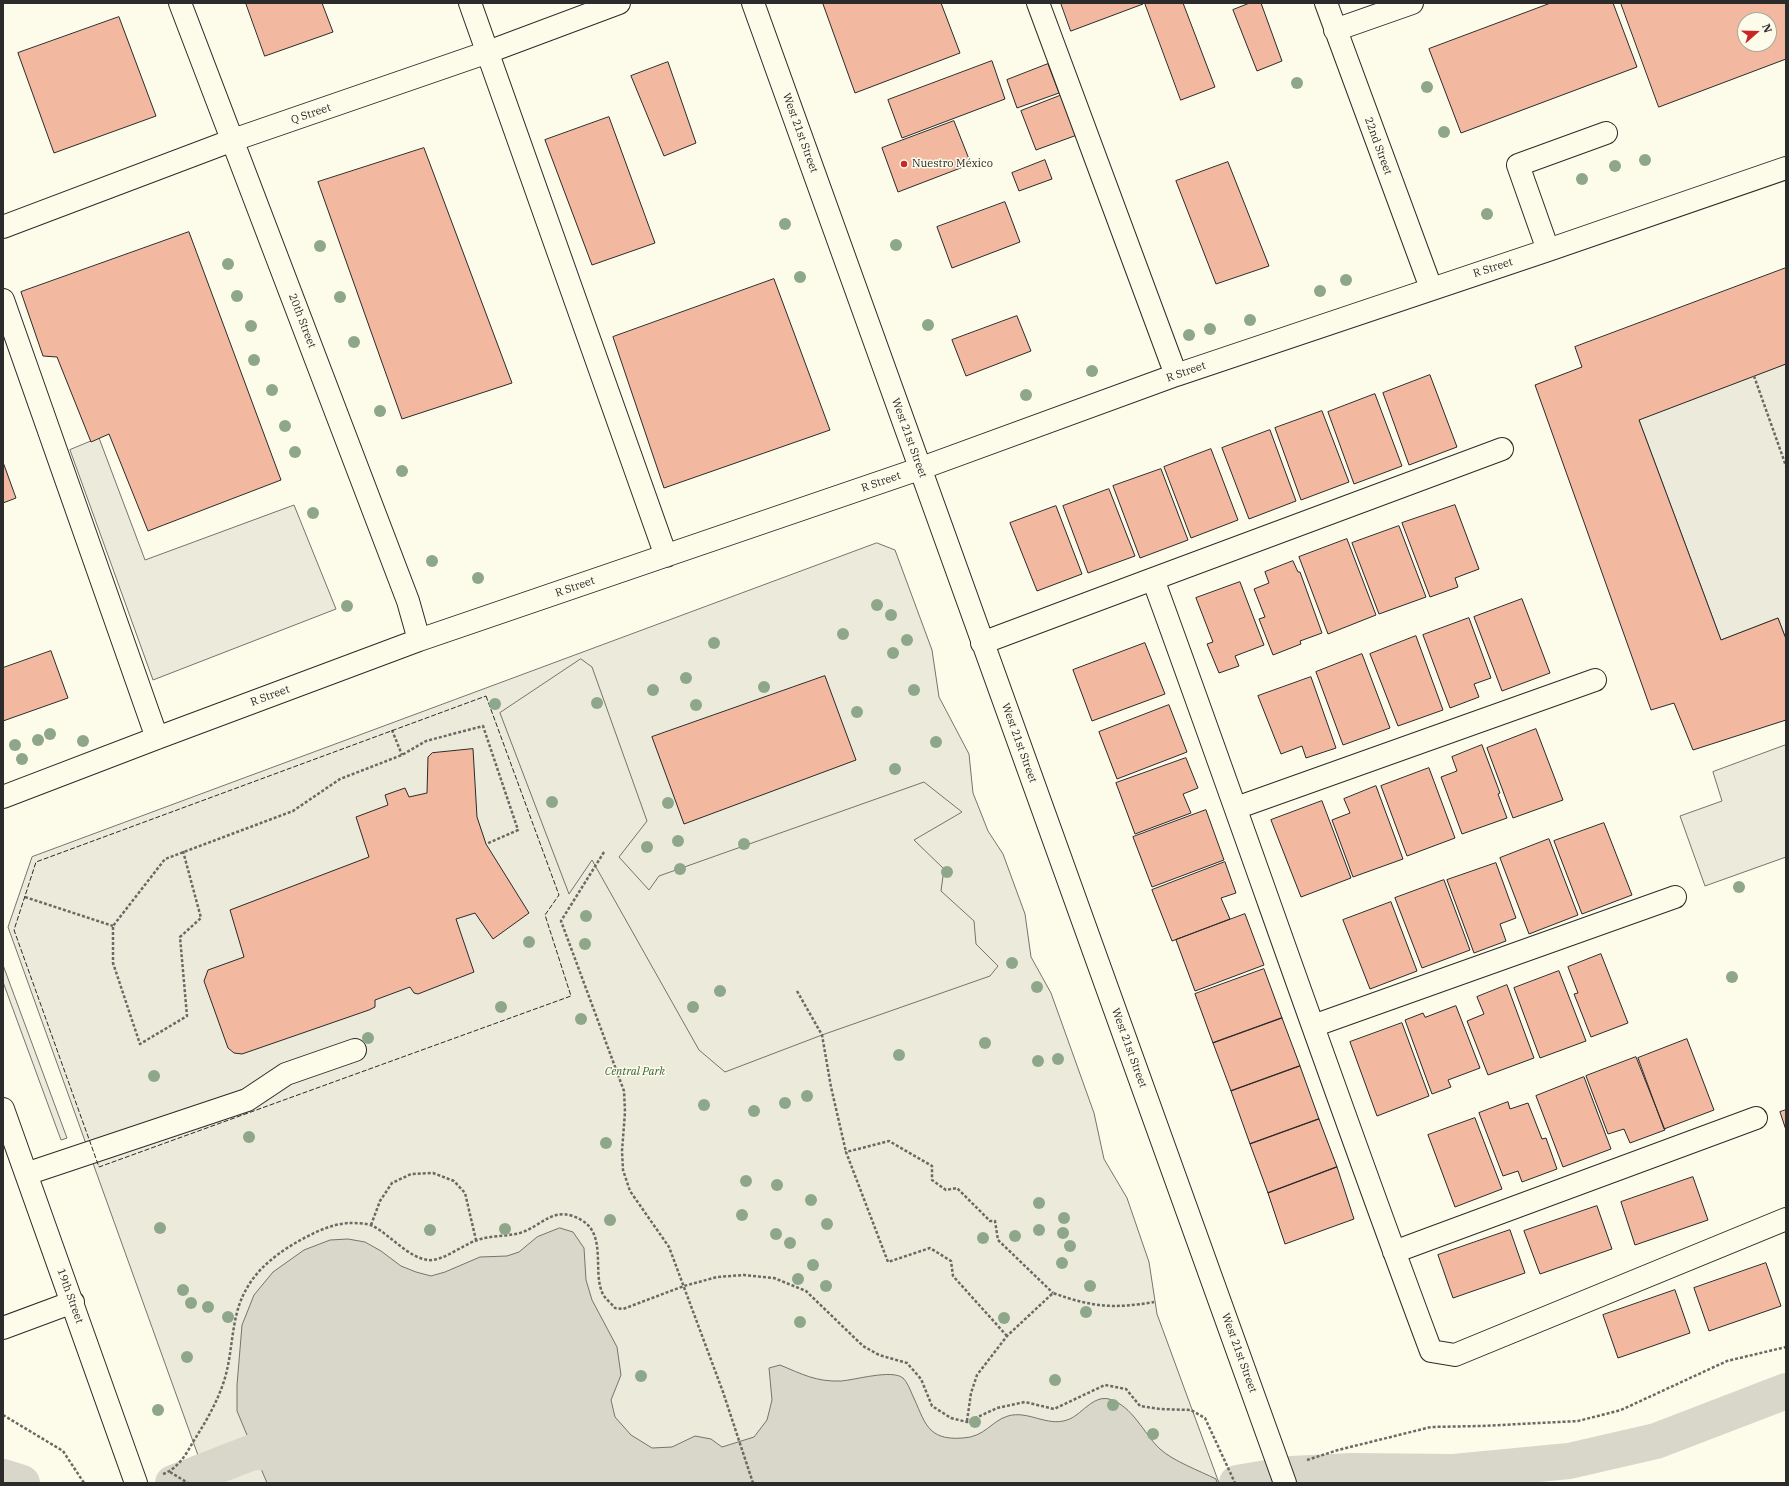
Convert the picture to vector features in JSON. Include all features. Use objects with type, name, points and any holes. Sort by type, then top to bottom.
[{"type":"street","name":"20th Street","points":[[180,3],[408,601],[419,640]]},
{"type":"street","points":[[470,3],[666,556]]},
{"type":"street","name":"Q Street","points":[[3,226],[233,140],[488,52],[619,3]]},
{"type":"street","name":"West 21st Street","points":[[753,3],[982,643],[1261,1412],[1285,1483]]},
{"type":"street","points":[[1038,3],[1176,375]]},
{"type":"street","name":"22nd Street","points":[[1326,3],[1432,288]]},
{"type":"street","points":[[1335,30],[1412,3]]},
{"type":"street","points":[[1548,250],[1518,165],[1606,133]]},
{"type":"street","name":"R Street","points":[[3,798],[157,738],[419,640],[920,469],[1176,375],[1786,168]]},
{"type":"street","points":[[3,300],[157,738]]},
{"type":"street","points":[[982,643],[1502,449]]},
{"type":"street","points":[[1153,579],[1394,1252],[1431,1351],[1455,1355],[1786,1220]]},
{"type":"street","points":[[1236,808],[1595,680]]},
{"type":"street","points":[[1313,1026],[1675,897]]},
{"type":"street","points":[[26,1174],[247,1100],[286,1074],[355,1050]]},
{"type":"street","name":"19th Street","points":[[3,1109],[73,1302],[136,1483]]},
{"type":"street","points":[[1394,1252],[1756,1118]]},
{"type":"street","points":[[3,1328],[73,1302]]},
{"type":"path","points":[[1754,376],[1786,466]]},
{"type":"path","points":[[183,851],[201,918],[180,937],[188,1016],[140,1044],[114,963],[113,926],[165,859],[183,851],[292,811],[340,779],[402,755],[426,741],[482,726],[518,830],[486,844]]},
{"type":"path","points":[[392,730],[402,755]]},
{"type":"path","points":[[604,852],[561,921],[624,1091],[625,1112],[622,1170],[630,1191],[669,1247],[723,1392],[753,1483]]},
{"type":"path","points":[[25,897],[113,926]]},
{"type":"path","points":[[797,991],[822,1035],[830,1087],[846,1152],[888,1262],[930,1248],[951,1262],[953,1276],[1008,1336]]},
{"type":"path","points":[[846,1152],[888,1141],[932,1166],[932,1180],[946,1190],[957,1188],[990,1221],[995,1221],[998,1240],[1053,1294],[1076,1302],[1102,1306],[1128,1307],[1154,1302]]},
{"type":"path","points":[[371,1225],[380,1201],[392,1183],[410,1174],[433,1173],[454,1181],[465,1193],[476,1240]]},
{"type":"path","points":[[188,1483],[170,1472],[185,1456],[214,1408],[225,1380],[237,1308],[247,1287],[266,1264],[284,1249],[308,1235],[331,1226],[349,1223],[371,1225],[413,1254],[428,1261],[440,1258],[476,1240],[521,1232],[551,1216],[570,1216],[584,1222],[594,1234],[598,1252],[598,1276],[602,1293],[615,1308],[624,1309],[684,1286],[718,1276],[744,1275],[774,1278],[806,1291],[864,1346],[879,1355],[906,1363],[921,1379],[932,1406],[951,1418],[967,1422],[997,1408],[1025,1402],[1054,1409],[1105,1385],[1126,1389],[1140,1406],[1160,1409],[1191,1410],[1205,1418],[1235,1483]]},
{"type":"path","points":[[967,1422],[971,1393],[977,1375],[1008,1336],[1053,1294]]},
{"type":"path","points":[[1306,1460],[1338,1450],[1431,1427],[1578,1421],[1621,1410],[1727,1361],[1786,1347]]},
{"type":"path","points":[[3,1415],[63,1451],[84,1483]]},
{"type":"green space","points":[[1786,364],[1786,639],[1778,618],[1721,640],[1639,420]]},
{"type":"green space","name":"Central Park","points":[[877,543],[895,550],[932,650],[939,697],[969,754],[973,793],[988,831],[1003,854],[1025,914],[1031,957],[1051,993],[1094,1113],[1104,1159],[1127,1198],[1149,1262],[1157,1314],[1219,1483],[208,1483],[8,927],[32,857]]},
{"type":"green space","points":[[3,965],[67,1138],[61,1140],[3,982]]},
{"type":"shaded area","points":[[99,438],[145,560],[294,505],[336,609],[153,680],[70,450]]},
{"type":"shaded area","points":[[581,659],[592,667],[647,821],[619,857],[649,890],[659,876],[924,782],[962,812],[914,840],[944,869],[941,891],[974,921],[976,944],[998,966],[990,976],[822,1035],[725,1072],[699,1050],[592,860],[569,894],[500,713]]},
{"type":"shaded area","points":[[1786,745],[1786,857],[1705,886],[1680,816],[1722,801],[1713,772]]},
{"type":"shaded area","points":[[560,1228],[573,1232],[584,1248],[586,1280],[592,1300],[617,1347],[621,1375],[611,1400],[615,1417],[631,1435],[652,1448],[672,1447],[695,1436],[711,1439],[722,1447],[754,1437],[767,1420],[772,1400],[769,1368],[780,1365],[809,1377],[832,1381],[882,1375],[898,1376],[903,1378],[928,1427],[934,1433],[951,1438],[963,1438],[977,1435],[997,1421],[1008,1416],[1023,1415],[1060,1422],[1072,1418],[1097,1400],[1109,1399],[1125,1408],[1154,1443],[1165,1453],[1179,1462],[1216,1479],[1217,1483],[267,1483],[237,1411],[237,1385],[242,1325],[254,1295],[273,1272],[304,1250],[330,1240],[348,1239],[365,1242],[381,1251],[401,1266],[431,1276],[445,1272],[480,1257],[507,1256],[519,1252],[537,1237]]},
{"type":"building","points":[[246,3],[322,3],[333,32],[265,56]]},
{"type":"building","points":[[941,3],[960,53],[855,93],[823,4]]},
{"type":"building","points":[[1061,3],[1142,3],[1143,4],[1071,31]]},
{"type":"building","points":[[1145,3],[1183,3],[1215,87],[1181,100]]},
{"type":"building","points":[[1250,3],[1261,3],[1282,61],[1257,71],[1233,10]]},
{"type":"building","points":[[1551,3],[1613,3],[1637,67],[1461,133],[1429,49]]},
{"type":"building","points":[[1621,3],[1786,3],[1786,59],[1659,107]]},
{"type":"building","points":[[119,17],[156,116],[54,153],[18,53]]},
{"type":"building","points":[[992,61],[1005,99],[902,138],[888,100]]},
{"type":"building","points":[[668,62],[696,143],[664,156],[631,76]]},
{"type":"building","points":[[1048,64],[1059,93],[1017,108],[1007,80]]},
{"type":"building","points":[[1062,95],[1077,135],[1036,150],[1021,111]]},
{"type":"building","points":[[609,117],[655,243],[592,265],[545,140]]},
{"type":"building","points":[[954,121],[971,164],[898,192],[882,148]]},
{"type":"building","points":[[424,148],[512,383],[402,419],[318,182]]},
{"type":"building","points":[[1045,160],[1052,179],[1019,191],[1012,173]]},
{"type":"building","points":[[1228,162],[1269,266],[1216,284],[1176,181]]},
{"type":"building","points":[[1005,202],[1020,242],[952,268],[937,227]]},
{"type":"building","points":[[189,232],[281,480],[148,531],[109,434],[91,442],[57,357],[43,356],[21,292]]},
{"type":"building","points":[[1786,268],[1786,364],[1639,420],[1721,640],[1778,618],[1786,639],[1786,720],[1693,750],[1674,703],[1651,710],[1535,385],[1582,367],[1575,347]]},
{"type":"building","points":[[774,279],[830,430],[664,488],[613,337]]},
{"type":"building","points":[[1017,316],[1031,351],[966,376],[952,340]]},
{"type":"building","points":[[1430,375],[1457,447],[1409,465],[1383,393]]},
{"type":"building","points":[[1375,394],[1402,466],[1354,484],[1328,412]]},
{"type":"building","points":[[1322,411],[1349,482],[1301,500],[1275,428]]},
{"type":"building","points":[[1270,430],[1296,501],[1249,519],[1222,448]]},
{"type":"building","points":[[1211,449],[1238,520],[1191,538],[1164,467]]},
{"type":"building","points":[[3,462],[16,498],[3,503]]},
{"type":"building","points":[[1161,469],[1188,540],[1140,558],[1113,486]]},
{"type":"building","points":[[1109,489],[1135,556],[1088,573],[1063,506]]},
{"type":"building","points":[[1455,505],[1479,569],[1455,578],[1458,587],[1430,597],[1402,523]]},
{"type":"building","points":[[1056,506],[1082,574],[1037,591],[1010,523]]},
{"type":"building","points":[[1399,526],[1426,597],[1379,614],[1352,543]]},
{"type":"building","points":[[1347,539],[1376,615],[1328,634],[1299,557]]},
{"type":"building","points":[[1293,561],[1298,572],[1300,572],[1322,633],[1300,641],[1301,644],[1273,655],[1259,619],[1265,617],[1254,589],[1269,583],[1265,572]]},
{"type":"building","points":[[1240,582],[1264,645],[1235,656],[1239,666],[1219,673],[1207,644],[1213,642],[1196,598]]},
{"type":"building","points":[[1522,599],[1550,673],[1502,691],[1474,617]]},
{"type":"building","points":[[1469,618],[1491,678],[1474,684],[1479,697],[1450,708],[1423,635]]},
{"type":"building","points":[[1416,636],[1443,710],[1398,726],[1370,654]]},
{"type":"building","points":[[1145,643],[1165,694],[1092,721],[1073,670]]},
{"type":"building","points":[[51,651],[68,698],[3,721],[3,668]]},
{"type":"building","points":[[1362,654],[1390,728],[1343,745],[1316,672]]},
{"type":"building","points":[[825,676],[856,760],[684,824],[652,737]]},
{"type":"building","points":[[1311,677],[1336,748],[1306,758],[1302,746],[1281,754],[1258,696]]},
{"type":"building","points":[[1169,705],[1187,752],[1117,779],[1099,732]]},
{"type":"building","points":[[1536,729],[1563,800],[1513,818],[1487,748]]},
{"type":"building","points":[[1482,745],[1500,793],[1498,794],[1507,818],[1462,834],[1441,777],[1457,771],[1452,757]]},
{"type":"building","points":[[473,749],[477,817],[486,844],[529,913],[493,939],[475,913],[456,919],[474,972],[418,994],[414,993],[410,987],[375,1000],[375,1007],[369,1010],[242,1054],[234,1053],[228,1048],[204,981],[208,970],[244,957],[230,910],[369,857],[356,817],[388,805],[385,795],[405,788],[409,797],[427,793],[428,757],[432,753]]},
{"type":"building","points":[[1186,758],[1198,788],[1183,794],[1191,813],[1135,834],[1116,783]]},
{"type":"building","points":[[1429,768],[1455,838],[1407,856],[1381,786]]},
{"type":"building","points":[[1376,786],[1403,859],[1353,877],[1332,820],[1350,813],[1344,799]]},
{"type":"building","points":[[1322,801],[1351,878],[1301,897],[1271,820]]},
{"type":"building","points":[[1206,810],[1224,860],[1152,887],[1133,837]]},
{"type":"building","points":[[1604,823],[1632,895],[1582,914],[1554,841]]},
{"type":"building","points":[[1549,839],[1578,915],[1529,934],[1500,858]]},
{"type":"building","points":[[1225,862],[1236,893],[1221,898],[1230,919],[1172,941],[1152,890]]},
{"type":"building","points":[[1496,863],[1516,918],[1500,924],[1506,941],[1474,953],[1447,880]]},
{"type":"building","points":[[1444,880],[1470,950],[1422,968],[1395,898]]},
{"type":"building","points":[[1391,902],[1417,971],[1370,989],[1343,920]]},
{"type":"building","points":[[1245,914],[1264,965],[1195,991],[1176,940]]},
{"type":"building","points":[[1601,954],[1628,1023],[1591,1037],[1574,994],[1578,993],[1568,967]]},
{"type":"building","points":[[1264,969],[1282,1018],[1213,1043],[1195,994]]},
{"type":"building","points":[[1559,971],[1586,1041],[1540,1058],[1514,988]]},
{"type":"building","points":[[1507,985],[1534,1058],[1488,1075],[1467,1021],[1484,1014],[1477,997]]},
{"type":"building","points":[[1456,1006],[1480,1068],[1448,1080],[1451,1087],[1432,1094],[1405,1020],[1423,1013],[1425,1017]]},
{"type":"building","points":[[1282,1018],[1300,1066],[1231,1091],[1213,1043]]},
{"type":"building","points":[[1402,1023],[1429,1096],[1377,1116],[1350,1042]]},
{"type":"building","points":[[1687,1039],[1714,1110],[1664,1129],[1638,1058]]},
{"type":"building","points":[[1636,1057],[1665,1130],[1630,1143],[1624,1129],[1608,1134],[1586,1076]]},
{"type":"building","points":[[1300,1066],[1319,1119],[1250,1144],[1231,1091]]},
{"type":"building","points":[[1584,1077],[1611,1149],[1563,1167],[1536,1096]]},
{"type":"building","points":[[1508,1102],[1510,1109],[1528,1103],[1542,1139],[1546,1138],[1557,1169],[1522,1182],[1518,1171],[1503,1176],[1479,1113]]},
{"type":"building","points":[[1786,1110],[1786,1130],[1780,1112]]},
{"type":"building","points":[[1475,1118],[1502,1189],[1455,1207],[1428,1135]]},
{"type":"building","points":[[1319,1119],[1337,1167],[1268,1193],[1250,1144]]},
{"type":"building","points":[[1337,1167],[1354,1219],[1285,1244],[1268,1193]]},
{"type":"building","points":[[1693,1177],[1708,1220],[1635,1245],[1621,1202]]},
{"type":"building","points":[[1597,1206],[1612,1249],[1540,1274],[1524,1231]]},
{"type":"building","points":[[1510,1230],[1525,1273],[1453,1298],[1438,1255]]},
{"type":"building","points":[[1766,1263],[1781,1306],[1709,1331],[1694,1288]]},
{"type":"building","points":[[1675,1290],[1690,1333],[1618,1358],[1603,1315]]},
{"type":"waterway","points":[[1237,1483],[1291,1474],[1352,1471],[1454,1472],[1569,1461],[1656,1441],[1786,1391]]},
{"type":"waterway","points":[[173,1483],[253,1452],[303,1453]]},
{"type":"waterway","points":[[3,1477],[22,1483]]},
{"type":"fence","points":[[486,696],[559,895],[545,915],[571,996],[99,1167],[14,930],[36,862],[486,696]]},
{"type":"place","name":"Nuestro México","points":[[904,164]]}]
